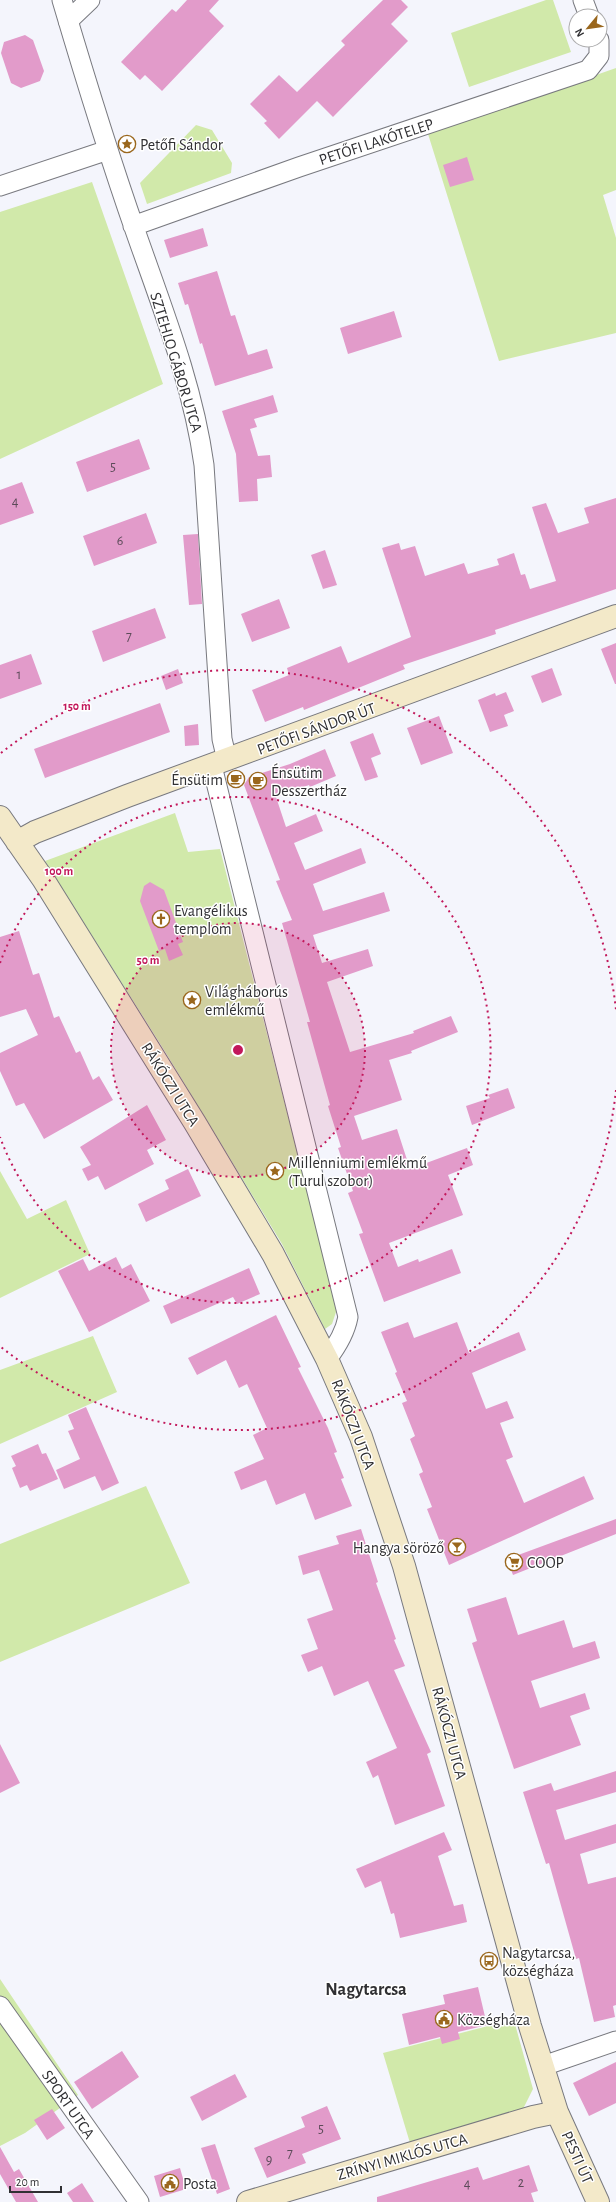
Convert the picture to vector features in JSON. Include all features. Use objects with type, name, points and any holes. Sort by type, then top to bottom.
[{"type":"main road","name":"PETŐFI SÁNDOR ÚT","points":[[17,842],[34,832],[127,796],[616,616]]},
{"type":"main road","name":"RÁKÓCZI UTCA","points":[[0,817],[43,879],[195,1123],[273,1254],[328,1359],[361,1437],[404,1566],[543,2066],[558,2112]]},
{"type":"main road","name":"ZRÍNYI MIKLÓS UTCA","points":[[248,2202],[533,2118],[558,2112]]},
{"type":"main road","name":"PESTI ÚT","points":[[558,2112],[598,2202]]},
{"type":"street","name":"SZTEHLO GÁBOR UTCA","points":[[62,0],[108,150],[180,360],[199,432],[204,465],[222,739],[219,763]]},
{"type":"street","points":[[68,21],[90,0]]},
{"type":"street","name":"PETŐFI LAKÓTELEP","points":[[133,226],[299,167],[588,70],[599,56],[599,48]]},
{"type":"street","points":[[0,186],[108,150]]},
{"type":"street","name":"RÁKÓCZI UTCA","points":[[219,763],[348,1317],[346,1327],[338,1344],[328,1359]]},
{"type":"street","name":"SPORT UTCA","points":[[0,2006],[140,2202]]},
{"type":"street","points":[[543,2066],[616,2041]]},
{"type":"green space","points":[[546,0],[553,0],[568,43],[568,48],[570,48],[571,52],[469,87],[451,33]]},
{"type":"green space","points":[[616,68],[616,190],[603,195],[616,238],[616,333],[499,361],[428,134]]},
{"type":"green space","points":[[196,125],[212,130],[232,163],[231,173],[147,204],[140,183]]},
{"type":"green space","points":[[92,182],[163,384],[0,459],[0,212]]},
{"type":"green space","points":[[175,813],[188,852],[220,849],[337,1309],[332,1324],[325,1329],[282,1244],[164,1050],[45,861]]},
{"type":"green space","points":[[0,1171],[27,1219],[66,1200],[90,1254],[0,1298]]},
{"type":"green space","points":[[93,1336],[117,1392],[0,1444],[0,1370]]},
{"type":"green space","points":[[146,1486],[190,1583],[0,1662],[0,1544]]},
{"type":"green space","points":[[0,1979],[78,2095],[25,2133],[0,2146]]},
{"type":"green space","points":[[496,2024],[515,2024],[533,2089],[523,2109],[410,2143],[383,2053]]},
{"type":"building","points":[[187,0],[219,0],[209,11],[224,26],[162,91],[145,75],[140,80],[121,62],[172,9],[176,12]]},
{"type":"building","points":[[383,0],[401,0],[408,7],[391,24],[408,41],[333,117],[317,101],[279,139],[264,123],[267,121],[250,104],[279,75],[297,92],[345,45],[341,41]]},
{"type":"building","points":[[25,35],[33,40],[44,71],[40,81],[21,88],[11,83],[1,53],[4,42]]},
{"type":"building","points":[[467,157],[474,180],[450,187],[443,165]]},
{"type":"building","points":[[203,228],[208,246],[170,258],[164,240]]},
{"type":"building","points":[[217,271],[231,316],[235,315],[248,355],[267,349],[273,368],[215,386],[188,304],[185,305],[178,283]]},
{"type":"building","points":[[394,311],[402,337],[348,354],[340,328]]},
{"type":"building","points":[[273,395],[278,412],[254,419],[257,427],[250,429],[258,456],[270,455],[272,477],[257,479],[258,501],[239,502],[236,454],[222,411]]},
{"type":"building","points":[[139,439],[150,469],[87,492],[76,462]]},
{"type":"building","points":[[22,482],[34,513],[0,525],[0,490]]},
{"type":"building","points":[[616,498],[616,589],[495,630],[496,634],[403,665],[405,669],[304,710],[303,707],[265,722],[252,690],[289,675],[287,668],[341,646],[348,663],[411,637],[382,548],[399,543],[401,550],[415,546],[425,576],[464,563],[468,574],[499,565],[497,559],[514,553],[521,575],[525,574],[530,589],[556,581],[532,507],[546,503],[558,533],[589,523],[584,508]]},
{"type":"building","points":[[146,513],[157,543],[94,566],[83,536]]},
{"type":"building","points":[[198,534],[202,604],[189,605],[183,535]]},
{"type":"building","points":[[325,550],[337,585],[323,589],[311,555]]},
{"type":"building","points":[[279,599],[290,628],[252,642],[241,614]]},
{"type":"building","points":[[155,608],[166,638],[103,662],[92,631]]},
{"type":"building","points":[[616,643],[616,684],[615,684],[601,649]]},
{"type":"building","points":[[31,654],[42,684],[0,699],[0,665]]},
{"type":"building","points":[[552,668],[562,695],[542,703],[531,676]]},
{"type":"building","points":[[178,669],[183,683],[166,690],[161,676]]},
{"type":"building","points":[[506,692],[514,711],[504,715],[508,726],[490,732],[478,700],[495,693],[496,696]]},
{"type":"building","points":[[160,703],[170,732],[45,778],[34,749]]},
{"type":"building","points":[[439,716],[453,753],[421,765],[407,728]]},
{"type":"building","points":[[198,724],[199,745],[185,746],[184,726]]},
{"type":"building","points":[[373,733],[381,754],[371,758],[378,777],[365,781],[350,742]]},
{"type":"building","points":[[325,749],[336,776],[310,787],[309,785],[276,797],[286,827],[316,814],[323,831],[294,843],[305,870],[361,848],[366,863],[313,884],[323,911],[384,892],[390,911],[313,935],[322,963],[368,949],[373,966],[327,982],[350,1052],[414,1033],[413,1031],[451,1016],[458,1032],[411,1051],[412,1053],[389,1060],[402,1100],[354,1116],[362,1140],[397,1129],[410,1169],[467,1148],[473,1165],[448,1175],[463,1215],[389,1243],[398,1267],[418,1259],[419,1262],[452,1249],[461,1273],[384,1302],[359,1234],[363,1233],[348,1193],[353,1191],[338,1148],[341,1147],[328,1106],[330,1105],[307,1022],[310,1022],[282,923],[292,920],[276,881],[280,880],[244,785],[249,777],[290,764]]},
{"type":"building","name":"Evangélikus templom","points":[[150,882],[164,890],[183,942],[178,944],[183,955],[169,961],[165,949],[159,951],[140,901],[144,886]]},
{"type":"building","points":[[19,931],[33,975],[39,973],[54,1018],[59,1016],[76,1053],[80,1051],[93,1080],[99,1076],[113,1100],[44,1139],[24,1103],[16,1106],[0,1071],[0,1053],[38,1035],[26,1009],[0,1017],[0,937]]},
{"type":"building","points":[[508,1088],[515,1108],[472,1125],[466,1106],[490,1098],[488,1095]]},
{"type":"building","points":[[147,1105],[166,1140],[147,1150],[154,1164],[105,1190],[98,1176],[88,1181],[82,1169],[91,1165],[80,1147]]},
{"type":"building","points":[[188,1169],[201,1196],[146,1222],[138,1204],[169,1189],[165,1180]]},
{"type":"building","points":[[116,1257],[122,1269],[131,1264],[150,1301],[89,1332],[58,1271],[83,1259],[89,1271]]},
{"type":"building","points":[[249,1268],[260,1294],[237,1304],[233,1297],[171,1324],[163,1306]]},
{"type":"building","points":[[276,1315],[301,1367],[298,1368],[328,1428],[337,1452],[334,1453],[344,1478],[341,1479],[352,1506],[315,1520],[305,1493],[276,1505],[266,1480],[241,1490],[234,1472],[264,1459],[253,1435],[267,1428],[247,1384],[239,1388],[226,1360],[197,1375],[188,1358]]},
{"type":"building","points":[[408,1322],[414,1338],[457,1322],[469,1353],[519,1332],[526,1350],[472,1373],[486,1409],[507,1401],[514,1418],[500,1423],[513,1457],[506,1460],[524,1503],[584,1476],[594,1499],[449,1565],[427,1509],[432,1507],[419,1474],[423,1472],[410,1439],[415,1436],[402,1403],[407,1401],[395,1373],[397,1372],[381,1332]]},
{"type":"building","points":[[86,1407],[119,1483],[102,1491],[95,1476],[64,1489],[56,1470],[80,1459],[68,1431],[74,1429],[68,1415]]},
{"type":"building","points":[[38,1444],[42,1454],[46,1453],[58,1479],[30,1491],[27,1485],[20,1488],[12,1468],[16,1466],[11,1456]]},
{"type":"building","points":[[616,1519],[616,1534],[513,1575],[507,1559]]},
{"type":"building","points":[[361,1529],[378,1582],[376,1583],[396,1639],[394,1640],[405,1666],[394,1670],[431,1752],[427,1754],[445,1806],[395,1825],[378,1775],[373,1778],[366,1762],[397,1748],[368,1681],[334,1696],[322,1666],[308,1672],[301,1655],[318,1649],[307,1619],[333,1610],[319,1570],[303,1575],[298,1556],[339,1544],[336,1536]]},
{"type":"building","points":[[506,1597],[518,1635],[564,1620],[573,1648],[595,1641],[600,1658],[531,1681],[540,1708],[585,1693],[590,1709],[570,1716],[581,1745],[514,1769],[472,1643],[477,1641],[467,1609]]},
{"type":"building","points":[[0,1744],[20,1783],[0,1793]]},
{"type":"building","points":[[616,1771],[616,1792],[556,1810],[565,1840],[616,1824],[616,1843],[580,1854],[588,1884],[616,1877],[616,2005],[613,2006],[615,2017],[594,2022],[579,1958],[576,1959],[549,1863],[546,1864],[523,1792],[551,1783],[554,1791]]},
{"type":"building","points":[[444,1832],[452,1850],[438,1856],[454,1906],[463,1904],[467,1922],[400,1938],[394,1913],[391,1914],[381,1881],[365,1888],[356,1869]]},
{"type":"building","name":"Községháza","points":[[478,1987],[487,2025],[458,2032],[460,2039],[442,2044],[440,2037],[409,2045],[402,2014],[445,2004],[443,1995]]},
{"type":"building","points":[[122,2051],[139,2077],[92,2109],[74,2082]]},
{"type":"building","points":[[616,2062],[616,2103],[589,2116],[573,2083]]},
{"type":"building","points":[[235,2074],[247,2097],[202,2121],[190,2097]]},
{"type":"building","points":[[327,2106],[341,2139],[302,2154],[306,2163],[267,2178],[254,2148],[305,2127],[301,2117]]},
{"type":"building","points":[[52,2109],[65,2128],[47,2140],[34,2120]]},
{"type":"building","points":[[215,2144],[230,2189],[217,2194],[201,2148]]},
{"type":"building","points":[[0,2147],[14,2172],[19,2169],[38,2202],[16,2202],[0,2174]]},
{"type":"building","points":[[529,2165],[538,2191],[531,2193],[534,2202],[377,2202],[377,2197],[478,2167],[483,2180]]},
{"type":"building","name":"Posta","points":[[180,2168],[186,2189],[160,2197],[154,2176]]},
{"type":"building","points":[[82,2183],[94,2202],[73,2202],[67,2193]]},
{"type":"place","name":"Petőfi Sándor","points":[[127,144]]},
{"type":"place","name":"Énsütim","points":[[236,779]]},
{"type":"place","name":"Énsütim Desszertház","points":[[258,781]]},
{"type":"place","name":"Evangélikus templom","points":[[161,919]]},
{"type":"place","name":"Világháborús emlékmű","points":[[192,1000]]},
{"type":"place","name":"Millenniumi emlékmű (Turul szobor)","points":[[275,1171]]},
{"type":"place","name":"Hangya söröző","points":[[457,1547]]},
{"type":"place","name":"COOP","points":[[514,1562]]},
{"type":"place","name":"Nagytarcsa, községháza","points":[[489,1961]]},
{"type":"place","name":"Községháza","points":[[444,2019]]},
{"type":"place","name":"Posta","points":[[170,2183]]},
{"type":"district","name":"Nagytarcsa","points":[[366,1989]]}]
